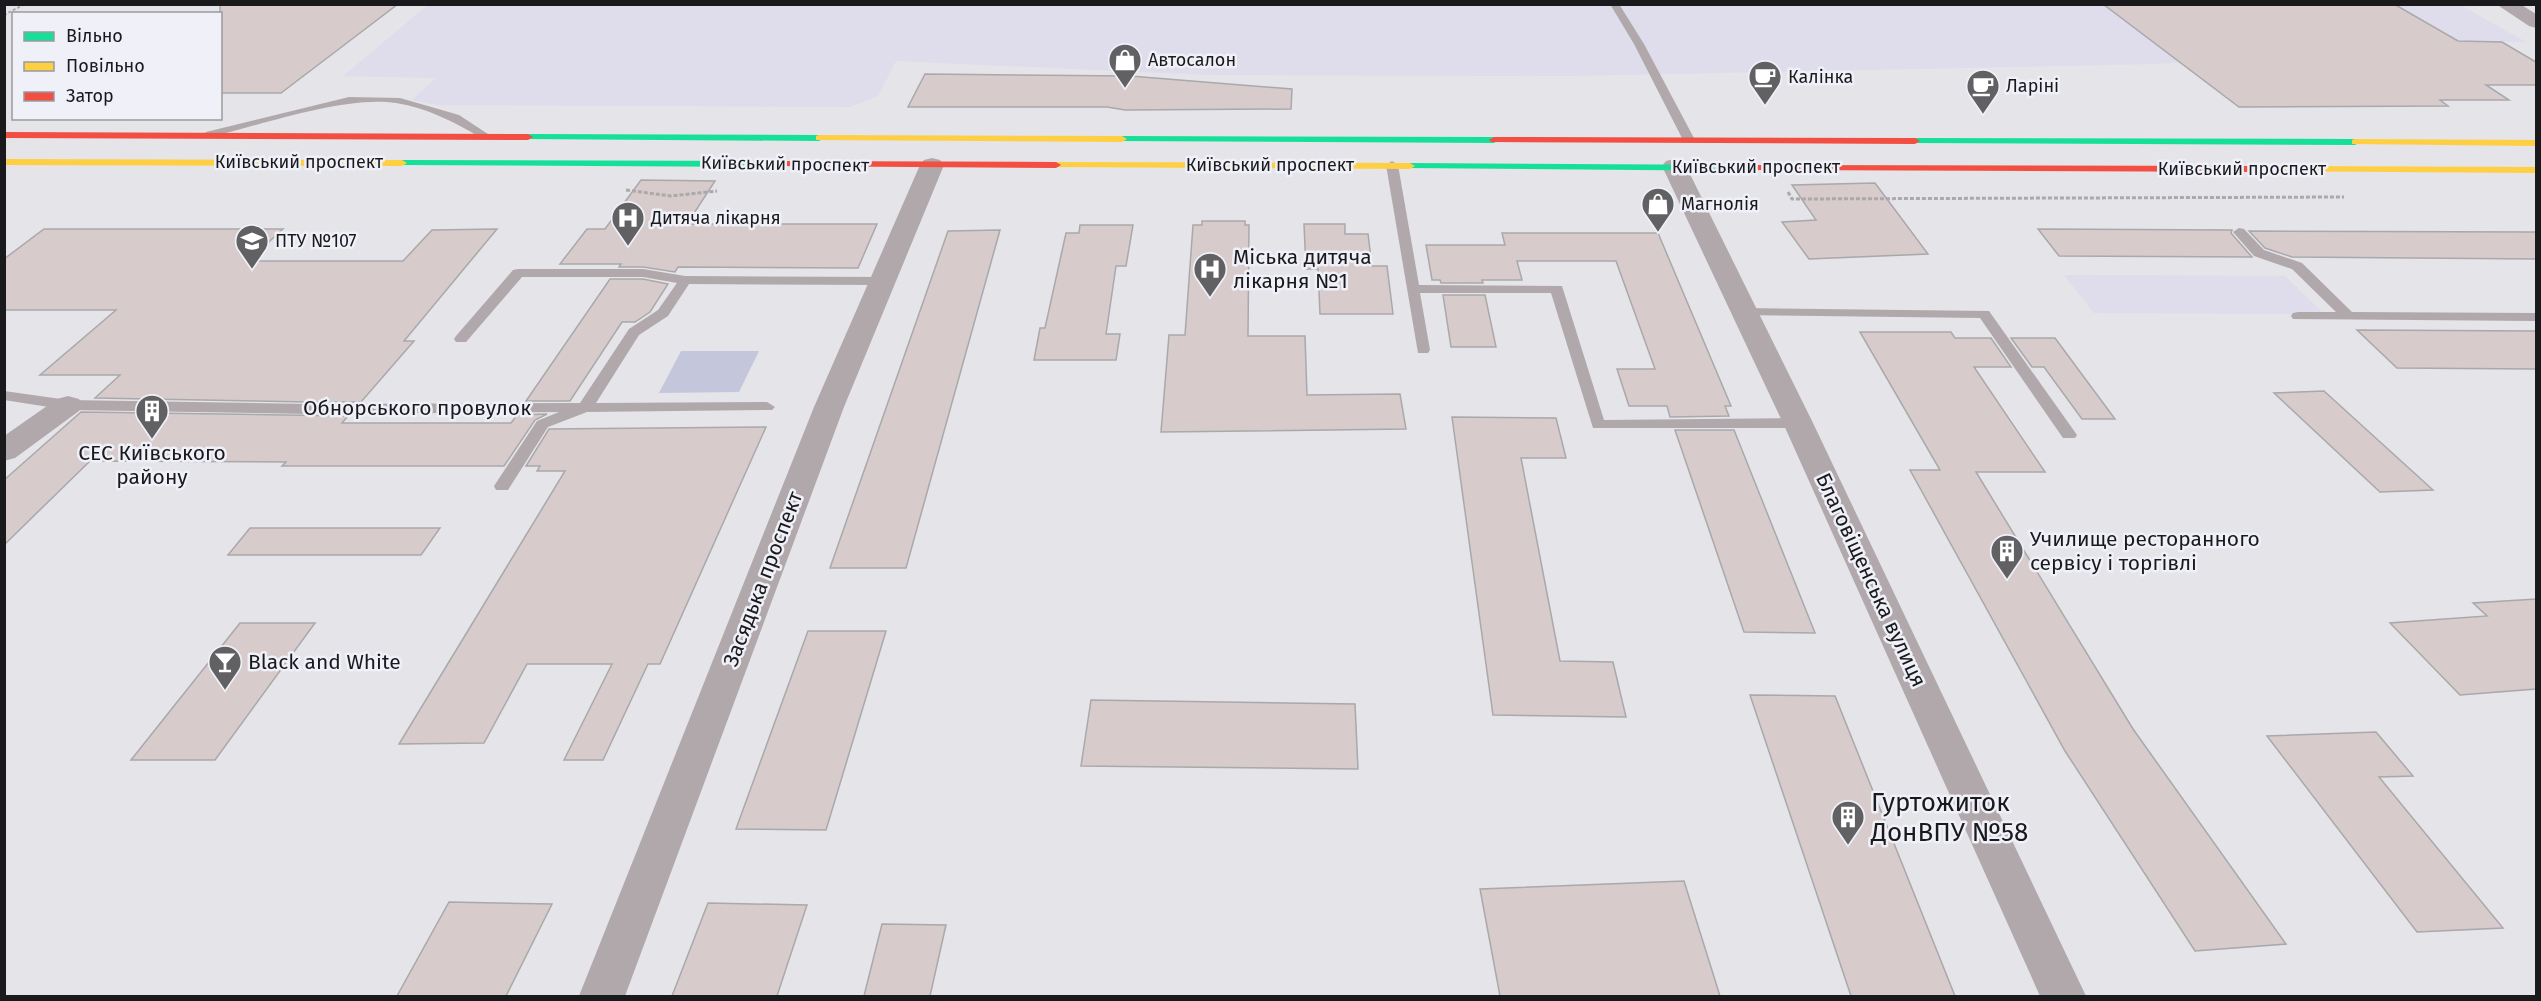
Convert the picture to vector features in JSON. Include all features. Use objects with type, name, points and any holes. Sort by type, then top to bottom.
[{"type":"main road","name":"Київський проспект","points":[[4,135],[1583,140],[1682,153],[1748,167],[2536,170]]},
{"type":"main road","points":[[1583,140],[1612,150],[1615,157],[1592,166]]},
{"type":"main road","name":"Київський проспект","points":[[4,162],[1592,166],[1682,153],[1733,141],[2536,143]]},
{"type":"main road","points":[[1733,141],[1716,144],[1709,150],[1712,158],[1722,163],[1748,167]]},
{"type":"street","points":[[2505,4],[2532,14]]},
{"type":"street","name":"Благовіщенська вулиця","points":[[1682,153],[1744,312],[1798,423],[2063,996]]},
{"type":"street","name":"Засядька проспект","points":[[602,996],[829,407],[932,165]]},
{"type":"street","points":[[4,451],[68,405]]},
{"type":"lane","points":[[1614,4],[1639,44],[1682,153]]},
{"type":"lane","points":[[206,135],[349,100],[396,100],[455,117],[485,136]]},
{"type":"lane","points":[[1392,165],[1423,350]]},
{"type":"lane","points":[[2239,232],[2259,253],[2297,266],[2348,316]]},
{"type":"lane","points":[[461,339],[518,273],[643,273],[685,280],[883,281]]},
{"type":"lane","points":[[502,486],[542,424],[585,408],[633,332],[663,313],[685,280]]},
{"type":"lane","points":[[1413,289],[1557,289],[1598,425],[1798,423]]},
{"type":"lane","points":[[1744,312],[1984,314],[2069,435]]},
{"type":"lane","points":[[2298,316],[2536,317]]},
{"type":"lane","name":"Обнорського провулок","points":[[4,395],[68,405],[310,408],[767,407]]},
{"type":"path","points":[[4,15],[25,4]]},
{"type":"path","points":[[1786,188],[1792,199],[2348,197]]},
{"type":"shaded area","points":[[429,4],[2458,4],[2526,42],[2329,43],[2343,54],[2153,64],[1569,76],[1211,75],[896,61],[878,96],[850,107],[438,105],[412,100],[436,78],[343,76]]},
{"type":"shaded area","points":[[2064,275],[2285,276],[2324,314],[2094,313]]},
{"type":"shaded area","points":[[681,351],[759,351],[739,392],[659,393]]},
{"type":"building","points":[[220,4],[398,4],[281,93],[222,93],[222,12],[220,12]]},
{"type":"building","points":[[2103,4],[2394,4],[2458,41],[2502,42],[2536,62],[2536,85],[2486,85],[2509,100],[2440,100],[2448,106],[2239,107]]},
{"type":"building","name":"Автосалон","points":[[925,74],[1130,76],[1292,89],[1291,109],[1125,110],[1107,107],[908,107]]},
{"type":"building","points":[[641,180],[715,181],[687,224],[877,224],[858,268],[678,267],[675,272],[643,267],[619,267],[621,264],[560,264],[587,229],[605,229]]},
{"type":"building","points":[[1875,183],[1928,254],[1809,259],[1782,222],[1816,220],[1792,185]]},
{"type":"building","points":[[1202,221],[1245,221],[1245,225],[1249,225],[1248,336],[1305,336],[1307,395],[1400,394],[1406,429],[1161,432],[1169,335],[1185,335],[1193,225],[1202,225]]},
{"type":"building","points":[[1304,224],[1345,224],[1345,234],[1368,234],[1372,266],[1387,266],[1393,314],[1320,314],[1318,269],[1306,269]]},
{"type":"building","points":[[1080,225],[1133,225],[1126,266],[1116,266],[1106,334],[1120,334],[1116,360],[1034,360],[1040,328],[1045,328],[1066,233],[1079,233]]},
{"type":"building","name":"ПТУ №107","points":[[44,229],[283,229],[248,261],[403,261],[432,230],[497,229],[404,341],[414,341],[361,402],[310,402],[95,398],[120,375],[40,375],[116,310],[4,310],[4,259]]},
{"type":"building","points":[[2038,229],[2232,230],[2231,233],[2252,257],[2059,256]]},
{"type":"building","points":[[1000,230],[906,568],[830,568],[948,231]]},
{"type":"building","points":[[2249,231],[2536,232],[2536,259],[2292,257],[2265,248]]},
{"type":"building","points":[[1502,233],[1658,233],[1731,406],[1725,406],[1729,416],[1670,417],[1667,406],[1629,406],[1617,369],[1655,369],[1616,261],[1517,261],[1522,280],[1441,283],[1440,280],[1432,280],[1426,245],[1505,245]]},
{"type":"building","points":[[610,279],[643,279],[668,284],[650,312],[635,322],[622,322],[570,401],[526,401]]},
{"type":"building","points":[[1443,295],[1485,295],[1496,347],[1451,347]]},
{"type":"building","points":[[2357,330],[2536,331],[2536,369],[2397,368]]},
{"type":"building","points":[[1860,332],[1951,332],[1955,338],[1991,338],[2011,367],[1974,367],[2045,472],[1976,472],[2133,729],[2286,944],[2195,951],[2065,751],[1910,470],[1940,470]]},
{"type":"building","points":[[2011,338],[2055,338],[2115,419],[2082,419],[2044,367],[2032,367]]},
{"type":"building","points":[[2324,391],[2433,490],[2380,492],[2274,393]]},
{"type":"building","points":[[81,412],[348,416],[342,423],[511,423],[517,415],[547,414],[535,420],[504,466],[282,466],[286,462],[90,461],[4,545],[4,480]]},
{"type":"building","points":[[1452,417],[1556,418],[1566,458],[1521,458],[1560,661],[1613,662],[1626,717],[1493,715]]},
{"type":"building","points":[[766,427],[660,664],[648,664],[603,760],[564,760],[612,664],[527,664],[484,743],[399,744],[565,471],[537,471],[540,466],[526,466],[549,429]]},
{"type":"building","points":[[1675,430],[1734,430],[1815,633],[1744,632]]},
{"type":"building","points":[[250,528],[440,528],[421,555],[228,555]]},
{"type":"building","points":[[2536,599],[2536,689],[2460,695],[2390,623],[2487,616],[2473,603]]},
{"type":"building","name":"Black and White","points":[[240,623],[315,623],[215,760],[131,760]]},
{"type":"building","points":[[808,631],[886,631],[826,830],[736,829]]},
{"type":"building","name":"Гуртожиток ДонВПУ №58","points":[[1750,695],[1835,696],[1955,996],[1851,996]]},
{"type":"building","points":[[1091,700],[1355,704],[1358,769],[1081,766]]},
{"type":"building","points":[[2376,732],[2413,776],[2379,777],[2503,928],[2417,932],[2267,736]]},
{"type":"building","points":[[1684,881],[1720,996],[1500,996],[1480,889]]},
{"type":"building","points":[[449,902],[552,904],[506,996],[397,996]]},
{"type":"building","points":[[708,903],[807,905],[777,996],[672,996]]},
{"type":"building","points":[[882,924],[946,925],[930,996],[864,996]]},
{"type":"traffic: fast","points":[[528,137],[819,138]]},
{"type":"traffic: fast","points":[[1122,139],[1494,140]]},
{"type":"traffic: fast","points":[[1915,141],[2355,142]]},
{"type":"traffic: fast","points":[[402,163],[775,164]]},
{"type":"traffic: fast","points":[[1410,166],[1753,168]]},
{"type":"traffic: slow","points":[[819,138],[1122,139]]},
{"type":"traffic: slow","points":[[2355,142],[2536,143]]},
{"type":"traffic: slow","points":[[4,162],[402,163]]},
{"type":"traffic: slow","points":[[1056,165],[1410,166]]},
{"type":"traffic: slow","points":[[2257,169],[2536,170]]},
{"type":"traffic: jam","points":[[4,135],[528,137]]},
{"type":"traffic: jam","points":[[1494,140],[1915,141]]},
{"type":"traffic: jam","points":[[775,164],[1056,165]]},
{"type":"traffic: jam","points":[[1753,168],[2257,169]]},
{"type":"place","name":"Автосалон","points":[[1125,89]]},
{"type":"place","name":"Калінка","points":[[1765,106]]},
{"type":"place","name":"Ларіні","points":[[1983,115]]},
{"type":"place","name":"Магнолія","points":[[1658,233]]},
{"type":"place","name":"Дитяча лікарня","points":[[628,247]]},
{"type":"place","name":"ПТУ №107","points":[[252,270]]},
{"type":"place","name":"Міська дитяча лікарня №1","points":[[1210,298]]},
{"type":"place","name":"СЕС Київського району","points":[[152,440]]},
{"type":"place","name":"Училище ресторанного сервісу і торгівлі","points":[[2007,580]]},
{"type":"place","name":"Black and White","points":[[225,691]]},
{"type":"place","name":"Гуртожиток ДонВПУ №58","points":[[1848,846]]}]
